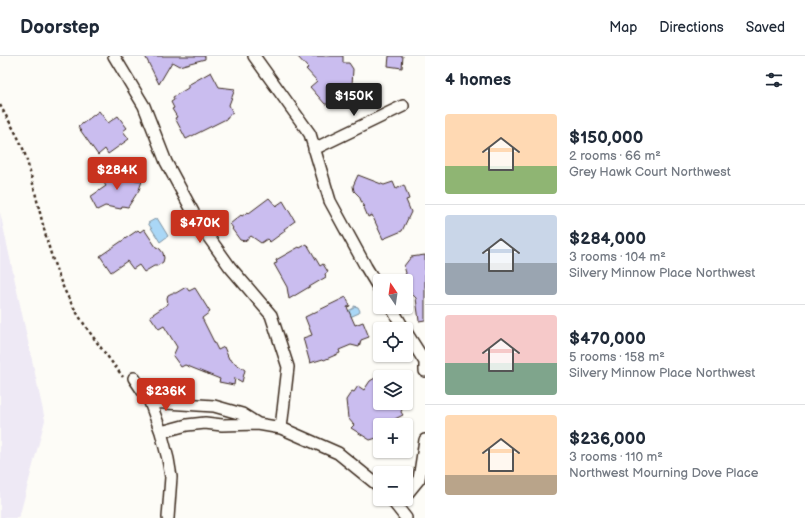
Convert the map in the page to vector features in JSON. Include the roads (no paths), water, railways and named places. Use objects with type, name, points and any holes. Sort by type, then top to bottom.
[{"type":"street","points":[[114,56],[144,106],[166,162],[200,224],[230,267],[271,315],[288,367],[281,428]]},
{"type":"street","points":[[254,56],[310,134],[330,201],[373,278]]},
{"type":"street","points":[[314,149],[403,106]]},
{"type":"street","points":[[413,343],[425,362],[425,371]]},
{"type":"street","points":[[130,378],[150,402],[161,432],[171,477],[168,518]]},
{"type":"street","points":[[150,402],[214,406],[242,414],[258,424]]},
{"type":"street","points":[[161,432],[187,425],[199,424],[222,426],[258,424],[281,428],[338,453],[373,481]]},
{"type":"street","points":[[413,486],[419,479],[425,440]]},
{"type":"street","points":[[400,506],[406,518]]},
{"type":"water","points":[[157,218],[168,236],[160,242],[148,223]]},
{"type":"water","points":[[354,306],[358,307],[360,311],[359,313],[350,317],[346,312],[354,308]]}]
